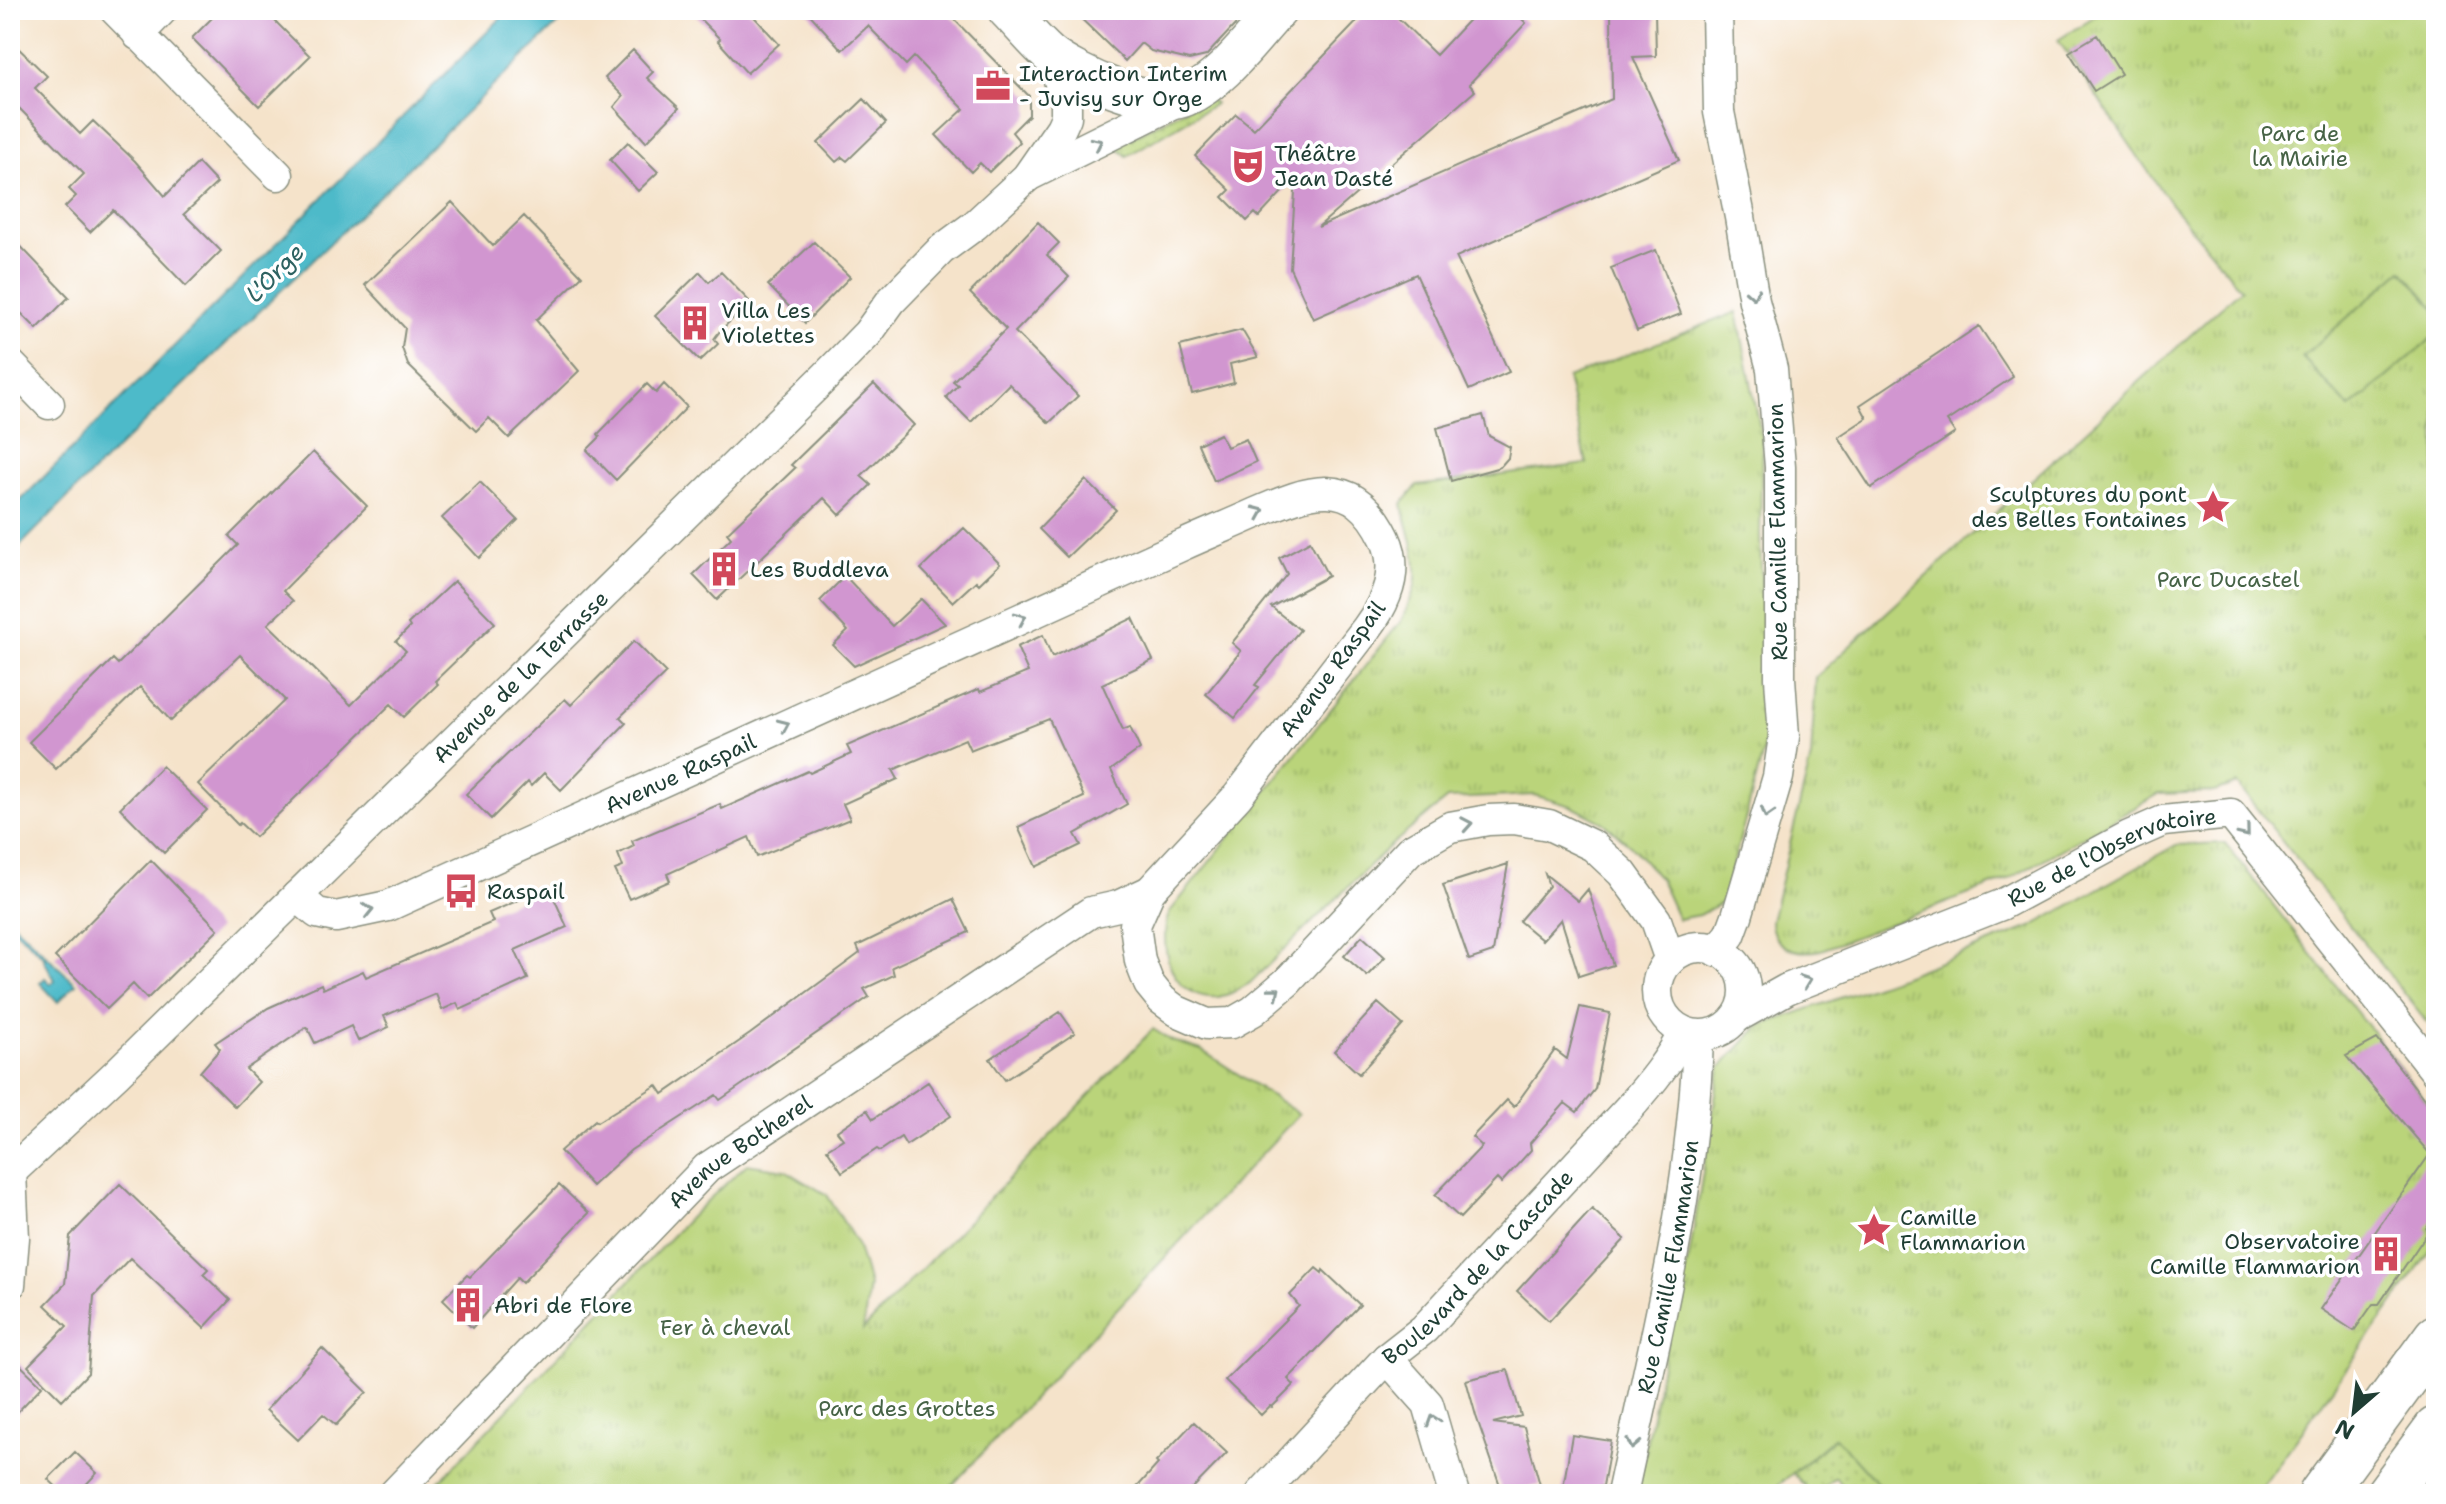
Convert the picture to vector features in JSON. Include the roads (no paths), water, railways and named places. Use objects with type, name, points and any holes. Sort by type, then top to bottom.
[{"type":"main road","points":[[2321,1494],[2436,1337]]},
{"type":"main road","points":[[2388,1494],[2436,1429]]},
{"type":"street","points":[[115,10],[278,175]]},
{"type":"street","points":[[138,35],[162,10]]},
{"type":"street","points":[[1007,10],[1051,55],[1124,93],[1162,101],[1181,100],[1202,88],[1278,10]]},
{"type":"street","name":"Rue Camille Flammarion","points":[[1716,951],[1730,935],[1742,899],[1778,777],[1784,737],[1780,678],[1779,453],[1772,369],[1754,301],[1719,112],[1717,10]]},
{"type":"street","name":"Avenue de la Terrasse","points":[[10,1173],[105,1085],[855,346],[891,301],[933,259],[1027,177],[1066,117],[1066,102],[1051,55]]},
{"type":"street","name":"Avenue de la Terrasse","points":[[1027,177],[1181,100]]},
{"type":"street","points":[[10,364],[49,404]]},
{"type":"street","name":"Avenue Raspail","points":[[297,896],[317,913],[336,917],[388,906],[1285,500],[1315,491],[1343,495],[1357,502],[1370,515],[1391,553],[1393,574],[1380,611],[1237,797],[1150,891],[1135,925],[1140,961],[1149,984],[1162,1000],[1177,1011],[1207,1024],[1232,1023],[1253,1011],[1275,991],[1410,850],[1450,827],[1488,820],[1514,819],[1549,825],[1593,846],[1622,873],[1656,920],[1670,960]]},
{"type":"street","name":"Rue de l'Observatoire","points":[[1737,1017],[1787,989],[2001,905],[2163,821],[2231,814],[2436,1072]]},
{"type":"street","name":"Avenue Botherel","points":[[394,1494],[707,1168],[1091,912],[1118,906],[1150,891]]},
{"type":"street","points":[[1696,948],[1716,951],[1735,963],[1742,976],[1745,990],[1743,1005],[1726,1028],[1713,1034],[1691,1034],[1672,1025],[1663,1014],[1658,1000],[1661,972],[1670,960],[1682,952],[1696,948]]},
{"type":"street","name":"Rue Camille Flammarion","points":[[1622,1494],[1668,1273],[1696,1102],[1691,1034]]},
{"type":"street","name":"Boulevard de la Cascade","points":[[1261,1494],[1387,1358],[1424,1329],[1642,1093],[1691,1034]]},
{"type":"street","points":[[1642,1093],[1655,1087],[1667,1088],[1696,1102]]},
{"type":"street","points":[[10,1173],[14,1238],[10,1285]]},
{"type":"street","points":[[1387,1358],[1428,1404],[1454,1494]]},
{"type":"water","name":"L'Orge","points":[[509,10],[572,10],[96,469],[10,556],[10,511]]},
{"type":"water","points":[[10,920],[76,984],[58,1002],[40,983],[45,978],[51,984],[55,980],[45,958],[10,925]]},
{"type":"place","name":"Interaction Interim - Juvisy sur Orge","points":[[993,86]]},
{"type":"place","name":"Théâtre Jean Dasté","points":[[1248,166]]},
{"type":"place","name":"Villa Les Violettes","points":[[695,323]]},
{"type":"place","name":"Sculptures du pont des Belles Fontaines","points":[[2213,507]]},
{"type":"place","name":"Les Buddleva","points":[[724,569]]},
{"type":"place","name":"Raspail","points":[[461,891]]},
{"type":"place","name":"Camille Flammarion","points":[[1874,1230]]},
{"type":"place","name":"Observatoire Camille Flammarion","points":[[2386,1254]]},
{"type":"place","name":"Abri de Flore","points":[[468,1305]]},
{"type":"park label","name":"Parc de la Mairie","points":[[2300,146]]},
{"type":"park label","name":"Parc Ducastel","points":[[2228,579]]},
{"type":"park label","name":"Fer à cheval","points":[[725,1327]]},
{"type":"park label","name":"Parc des Grottes","points":[[907,1408]]}]
